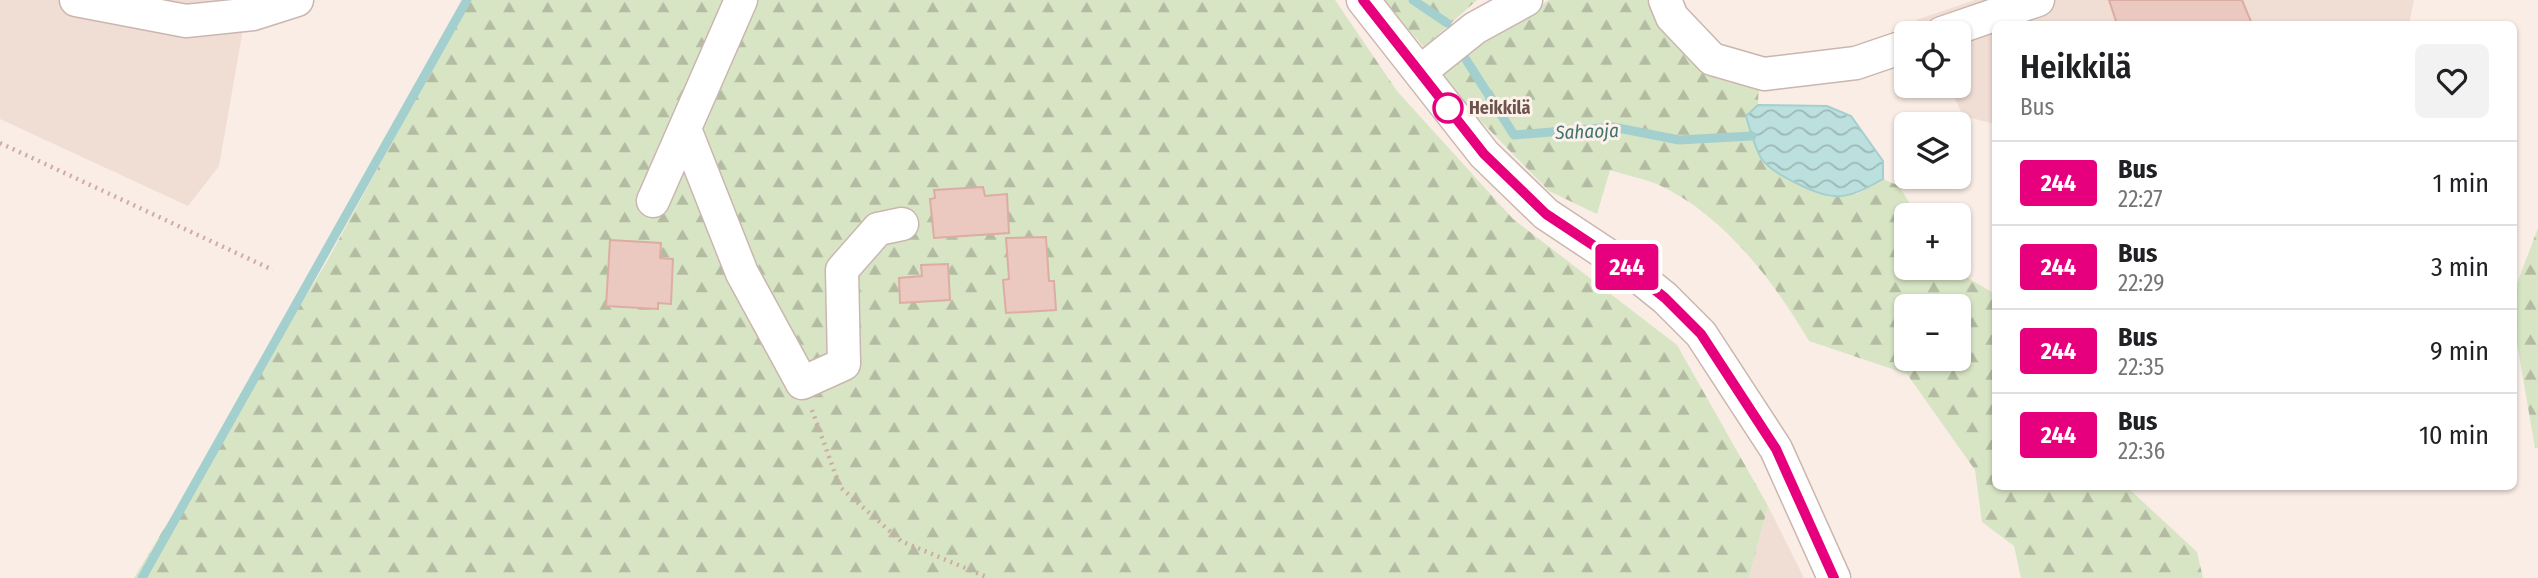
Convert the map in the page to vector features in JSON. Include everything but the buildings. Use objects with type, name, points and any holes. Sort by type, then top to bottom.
[{"type":"street","points":[[76,0],[186,21],[253,14],[297,0]]},
{"type":"street","points":[[653,201],[741,0]]},
{"type":"street","points":[[1363,0],[1484,154],[1546,214],[1629,269],[1665,298],[1701,334],[1776,449],[1834,578]]},
{"type":"street","points":[[1420,72],[1475,28],[1526,0]]},
{"type":"street","points":[[1665,0],[1672,17],[1712,59],[1764,74],[1856,63],[1894,50]]},
{"type":"street","points":[[1971,23],[2038,0]]},
{"type":"street","points":[[685,129],[742,273],[802,383],[844,364],[842,270],[877,229],[902,224]]},
{"type":"path","points":[[0,143],[273,270]]},
{"type":"path","points":[[802,383],[841,487],[901,541],[989,578]]},
{"type":"shaded area","points":[[0,0],[239,0],[243,29],[219,166],[188,206],[0,119]]},
{"type":"shaded area","points":[[1975,0],[2414,0],[2410,21],[1992,21],[1992,123],[1971,118],[1971,112],[1961,112],[1955,98],[1971,98],[1971,21],[1916,21]]},
{"type":"shaded area","points":[[1768,506],[1804,578],[1749,578]]},
{"type":"green space","points":[[470,0],[1335,0],[1397,91],[1513,219],[1677,345],[1768,506],[1749,578],[134,578],[326,263]]},
{"type":"green space","points":[[1382,0],[1477,0],[1424,47]]},
{"type":"green space","points":[[1549,0],[1647,0],[1657,21],[1759,80],[1758,105],[1746,117],[1762,157],[1773,168],[1799,182],[1857,194],[1883,179],[1894,184],[1894,189],[1901,189],[1910,203],[1894,203],[1894,280],[1971,280],[1992,292],[1992,490],[2130,490],[2197,552],[2203,578],[2021,578],[2014,546],[1982,522],[1975,470],[1907,374],[1898,371],[1971,371],[1971,294],[1894,294],[1894,370],[1809,341],[1762,272],[1725,231],[1681,197],[1657,184],[1610,170],[1597,214],[1549,191],[1436,75]]},
{"type":"green space","points":[[2538,228],[2538,448],[2535,448],[2517,343],[2517,283]]},
{"type":"water","points":[[1758,105],[1827,106],[1851,116],[1883,161],[1883,179],[1858,192],[1838,196],[1817,192],[1784,177],[1761,158],[1754,143],[1746,116]]},
{"type":"waterway","points":[[142,578],[467,0]]},
{"type":"waterway","name":"Sahaoja","points":[[1413,0],[1447,23]]},
{"type":"waterway","name":"Sahaoja","points":[[1465,58],[1514,135],[1613,127],[1679,140],[1752,136]]},
{"type":"bus line","name":"244","points":[[1363,0],[1484,154],[1546,214],[1629,269],[1665,298],[1701,334],[1743,394],[1776,449],[1834,578]]},
{"type":"place","name":"Heikkilä","points":[[1448,108]]}]
